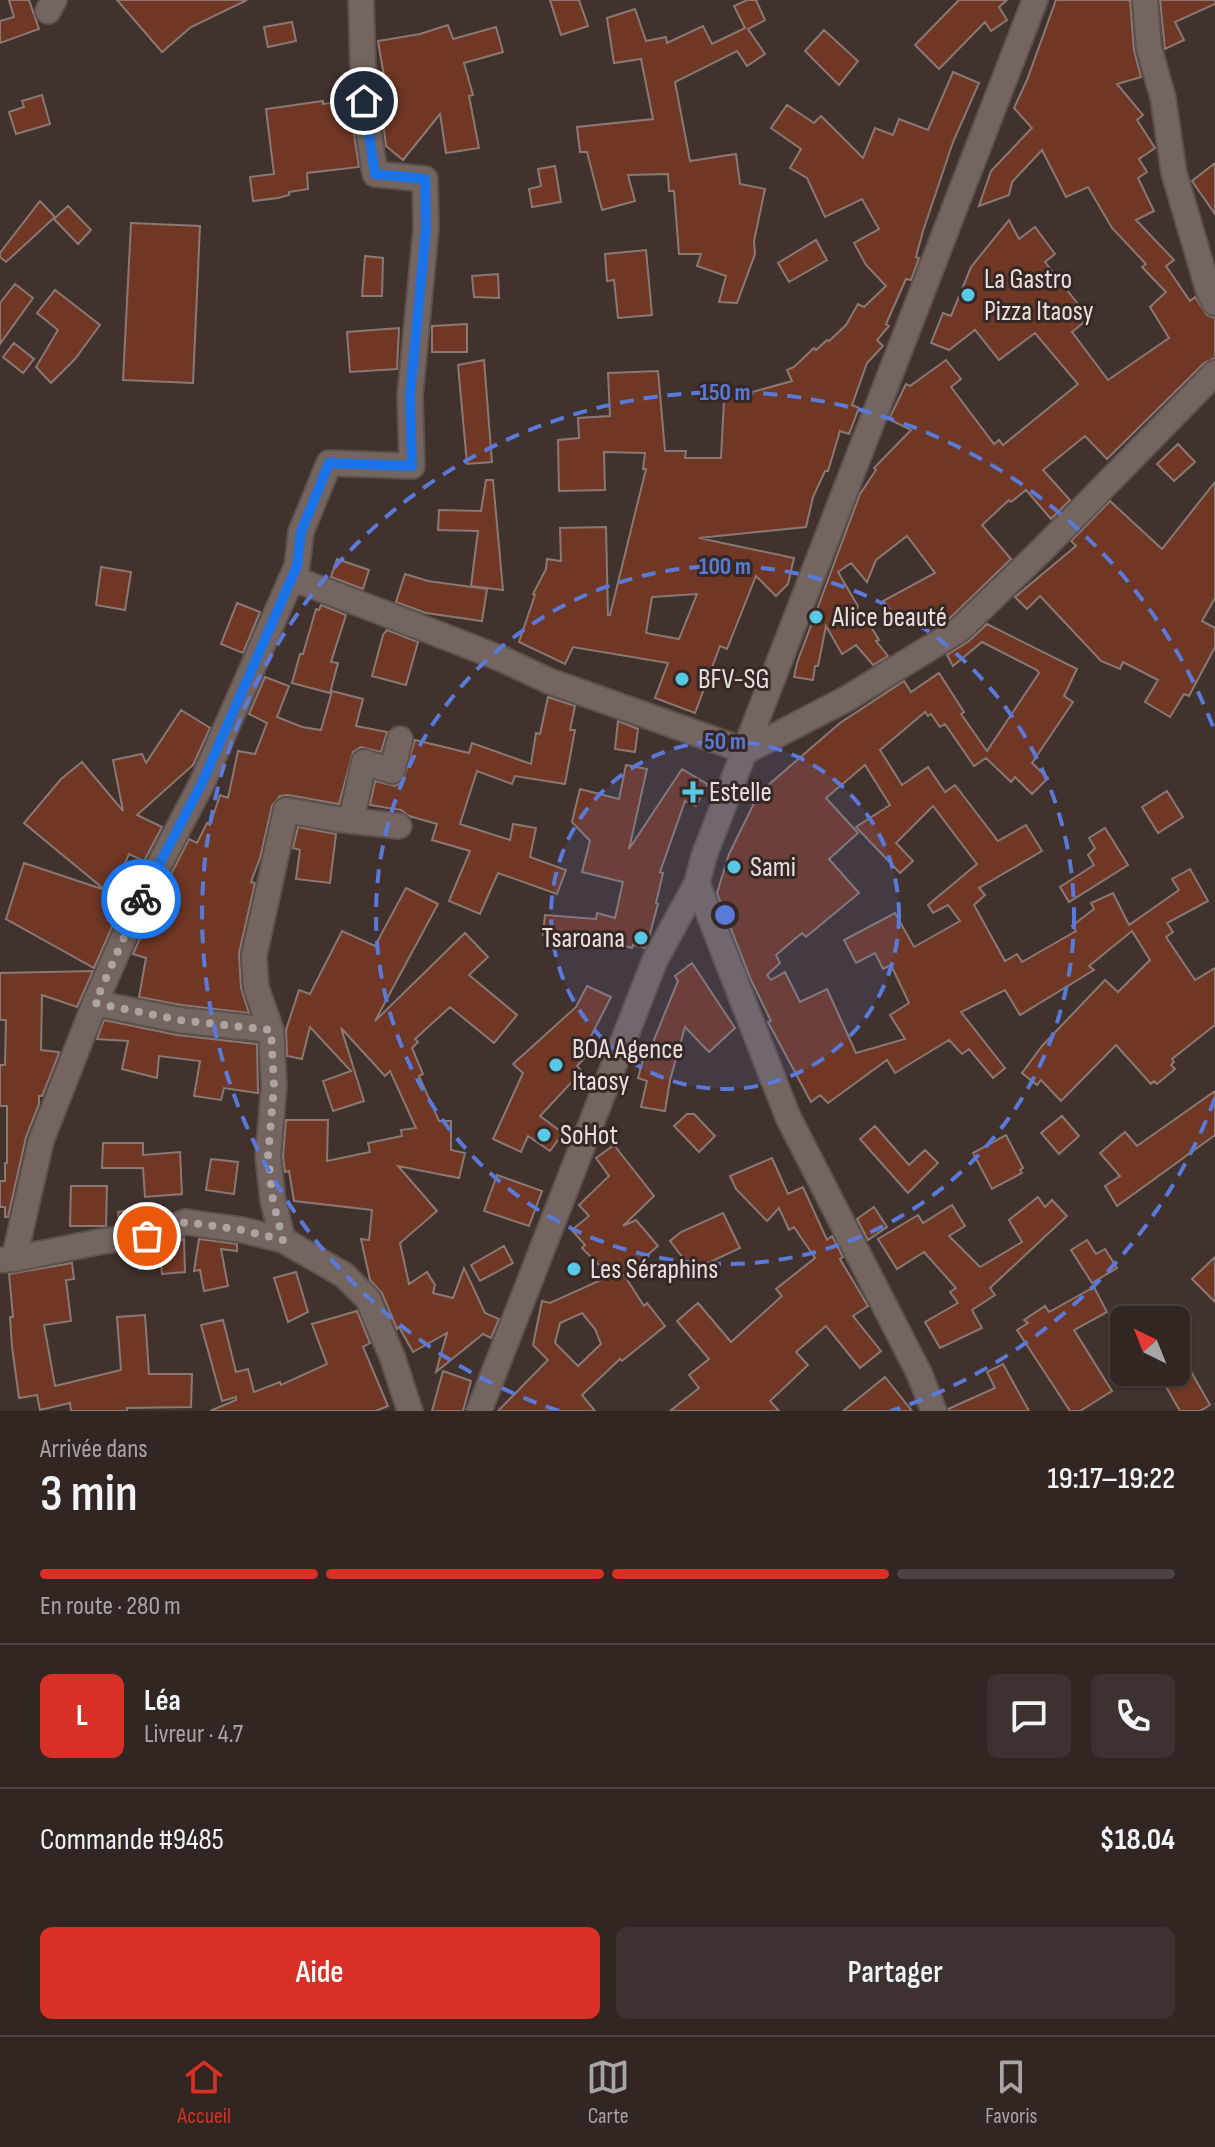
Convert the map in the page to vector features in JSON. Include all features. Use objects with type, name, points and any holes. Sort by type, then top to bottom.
[{"type":"street","points":[[361,0],[364,101],[375,174],[425,179],[426,228],[410,396],[412,466],[329,463],[301,532],[297,566],[202,783],[136,909],[95,1003],[41,1141],[7,1260],[103,1241],[147,1236],[186,1222],[283,1240],[344,1275],[368,1299],[410,1411]]},
{"type":"street","points":[[479,1411],[655,960],[697,883],[704,856],[1035,0]]},
{"type":"street","points":[[1145,0],[1149,48],[1163,98],[1174,173],[1209,292],[1215,303]]},
{"type":"street","points":[[290,581],[305,583],[502,659],[549,681],[746,751],[848,698],[959,630],[1215,373]]},
{"type":"street","points":[[351,821],[364,762],[392,771],[400,739]]},
{"type":"street","points":[[283,1240],[273,1201],[268,1156],[274,1086],[271,1030],[256,987],[254,956],[286,810],[399,826]]},
{"type":"street","points":[[697,883],[788,1117],[919,1373],[934,1411]]},
{"type":"street","points":[[95,1003],[179,1020],[271,1030]]},
{"type":"building","points":[[9,0],[29,0],[39,29],[0,43],[0,21],[14,17]]},
{"type":"building","points":[[117,0],[247,0],[191,27],[162,52]]},
{"type":"building","points":[[550,0],[579,0],[588,26],[561,35]]},
{"type":"building","points":[[756,0],[765,20],[748,29],[765,54],[747,66],[737,51],[675,82],[690,161],[736,154],[740,184],[765,189],[754,241],[755,254],[737,303],[719,302],[726,276],[697,266],[701,254],[679,254],[674,191],[669,191],[668,174],[628,175],[635,201],[602,210],[587,152],[580,152],[577,127],[653,119],[641,59],[614,63],[607,18],[635,9],[646,41],[666,37],[667,43],[703,26],[712,44],[745,28],[734,6]]},
{"type":"building","points":[[959,0],[1007,0],[999,7],[1007,20],[991,31],[985,22],[939,69],[915,45]]},
{"type":"building","points":[[1056,0],[1130,0],[1134,50],[1141,77],[1117,84],[1143,115],[1137,120],[1155,148],[1139,159],[1147,172],[1138,178],[1154,211],[1136,220],[1174,260],[1166,266],[1190,301],[1195,297],[1207,315],[1215,318],[1215,358],[1204,363],[1107,459],[1085,436],[1043,470],[1070,500],[1051,519],[1026,490],[1011,502],[1009,500],[982,525],[1011,559],[950,618],[933,628],[930,622],[923,626],[918,618],[904,626],[883,601],[935,573],[907,536],[876,560],[867,582],[851,563],[838,572],[858,606],[854,617],[862,612],[879,640],[876,641],[888,656],[873,665],[856,645],[842,654],[826,626],[813,680],[794,677],[860,494],[876,470],[874,468],[911,430],[889,419],[906,384],[910,386],[946,360],[961,379],[951,387],[994,444],[999,440],[1003,445],[1078,384],[1035,333],[999,360],[975,330],[949,350],[931,343],[943,313],[951,316],[971,267],[1009,220],[1019,239],[1035,227],[1055,254],[1045,262],[1089,318],[1072,332],[1108,380],[1169,338],[1150,307],[1166,292],[1142,267],[1146,264],[1112,228],[1088,187],[1066,197],[1042,150],[1012,182],[1009,195],[979,206],[991,171],[1032,128],[1014,108]]},
{"type":"building","points":[[1160,0],[1215,0],[1215,4],[1175,22],[1184,40],[1165,49]]},
{"type":"building","points":[[292,22],[296,41],[268,47],[264,27]]},
{"type":"building","points":[[448,25],[453,39],[496,27],[503,52],[464,63],[473,95],[469,96],[479,148],[446,153],[440,114],[403,160],[386,146],[378,83],[385,82],[378,41],[420,34]]},
{"type":"building","points":[[824,30],[858,61],[839,85],[805,51]]},
{"type":"building","points":[[953,72],[979,83],[953,142],[923,231],[916,257],[919,258],[911,280],[906,279],[886,324],[889,326],[877,340],[883,346],[867,363],[852,405],[859,408],[849,434],[840,431],[828,471],[825,471],[813,497],[806,527],[699,538],[794,558],[788,584],[776,596],[756,576],[727,649],[720,646],[695,713],[655,698],[668,663],[573,647],[565,664],[519,642],[547,559],[561,561],[560,528],[606,527],[610,615],[646,469],[643,469],[645,453],[604,452],[605,490],[559,491],[558,440],[579,438],[578,418],[610,416],[608,373],[658,371],[665,451],[686,451],[685,458],[721,458],[724,400],[792,381],[787,370],[814,348],[816,350],[829,341],[846,325],[858,304],[864,307],[886,286],[866,265],[854,243],[879,229],[862,199],[825,217],[807,178],[790,168],[801,149],[771,128],[787,105],[814,123],[821,116],[863,158],[875,128],[893,135],[899,119],[928,130]],"holes":[[[697,594],[679,639],[646,633],[652,597]]]},
{"type":"building","points":[[42,95],[50,124],[16,134],[9,112],[24,107],[22,101]]},
{"type":"building","points":[[323,101],[323,104],[349,101],[359,167],[307,173],[308,189],[253,201],[250,177],[274,174],[266,109]]},
{"type":"building","points":[[1215,163],[1215,214],[1192,181]]},
{"type":"building","points":[[555,166],[561,202],[532,207],[529,189],[541,186],[538,169]]},
{"type":"building","points":[[40,201],[55,217],[6,262],[0,253]]},
{"type":"building","points":[[68,206],[91,230],[78,244],[54,219]]},
{"type":"building","points":[[131,223],[200,226],[193,383],[123,380]]},
{"type":"building","points":[[816,240],[827,260],[789,282],[778,263]]},
{"type":"building","points":[[646,250],[652,315],[618,318],[614,280],[607,281],[605,254]]},
{"type":"building","points":[[365,256],[383,258],[382,296],[362,296]]},
{"type":"building","points":[[498,274],[499,298],[474,297],[472,276]]},
{"type":"building","points":[[15,284],[33,298],[0,344],[0,303]]},
{"type":"building","points":[[55,290],[100,325],[75,359],[51,383],[36,367],[58,330],[37,313]]},
{"type":"building","points":[[467,324],[467,352],[432,352],[432,326]]},
{"type":"building","points":[[399,328],[397,369],[350,372],[347,332]]},
{"type":"building","points":[[14,343],[34,359],[23,373],[3,357]]},
{"type":"building","points":[[484,360],[492,462],[467,464],[458,365]]},
{"type":"building","points":[[1178,444],[1195,462],[1174,481],[1157,464]]},
{"type":"building","points":[[486,480],[493,480],[503,590],[471,586],[478,531],[438,530],[439,510],[481,511]]},
{"type":"building","points":[[1215,482],[1215,598],[1202,621],[1215,628],[1215,647],[1189,696],[1184,694],[1170,717],[1145,702],[1158,680],[1123,662],[1120,669],[1101,661],[1040,596],[1027,609],[1015,597],[1076,546],[1071,541],[1110,501],[1162,549]]},
{"type":"building","points":[[337,559],[369,570],[363,589],[331,577]]},
{"type":"building","points":[[101,567],[131,572],[125,610],[96,605]]},
{"type":"building","points":[[405,574],[428,581],[487,589],[482,621],[426,613],[396,602]]},
{"type":"building","points":[[237,603],[260,612],[243,653],[221,644]]},
{"type":"building","points":[[321,605],[346,615],[331,662],[338,663],[330,693],[292,683],[316,609],[319,610]]},
{"type":"building","points":[[987,624],[1077,669],[1064,696],[1073,702],[1032,763],[1048,778],[1032,794],[1015,777],[1011,782],[986,758],[974,766],[945,724],[940,727],[931,714],[928,716],[925,712],[880,750],[902,785],[928,767],[945,792],[955,785],[998,841],[1026,825],[1042,851],[979,888],[985,895],[974,905],[1005,961],[1017,954],[1022,962],[1076,931],[1072,926],[1094,909],[1091,903],[1113,893],[1129,925],[1179,890],[1172,879],[1190,869],[1208,901],[1167,923],[1173,932],[1166,937],[1195,980],[1215,968],[1215,1025],[1172,1059],[1174,1062],[1171,1065],[1175,1069],[1157,1084],[1154,1081],[1151,1084],[1116,1045],[1061,1101],[1041,1080],[1037,1085],[1022,1073],[1042,1046],[1105,980],[1118,992],[1150,960],[1132,931],[1089,966],[1094,970],[1020,1015],[1005,990],[961,1012],[1005,1068],[993,1078],[969,1049],[962,1054],[949,1040],[895,1073],[887,1060],[828,1103],[820,1095],[811,1102],[768,1022],[771,1021],[751,980],[717,893],[729,854],[759,793],[840,723],[904,681],[911,692],[939,673],[964,712],[961,714],[987,751],[1039,673],[982,642],[953,666],[947,655],[969,641]],"holes":[[[865,765],[890,805],[856,827],[900,873],[913,861],[896,843],[933,806],[977,864],[928,905],[933,913],[948,905],[960,921],[914,947],[895,913],[844,940],[856,963],[875,953],[883,969],[891,965],[909,1003],[890,1015],[905,1039],[856,1053],[827,989],[800,1002],[785,972],[771,980],[767,975],[780,963],[776,955],[802,933],[806,937],[859,893],[829,859],[858,833],[826,798]]]},
{"type":"building","points":[[387,630],[418,642],[406,685],[372,676]]},
{"type":"building","points":[[265,677],[289,686],[277,717],[302,727],[321,730],[332,691],[363,699],[356,726],[387,732],[381,752],[361,747],[353,752],[339,804],[288,795],[280,796],[272,806],[251,882],[255,883],[239,953],[241,988],[249,1013],[139,997],[146,958],[133,954],[189,839],[197,843],[207,823],[210,825],[220,795],[228,798],[238,751],[255,754],[267,723],[249,714]]},
{"type":"building","points":[[548,697],[575,706],[570,730],[575,730],[565,784],[515,776],[512,784],[477,771],[460,824],[510,840],[513,824],[536,828],[530,857],[566,870],[557,894],[498,873],[480,914],[449,901],[470,851],[432,840],[437,824],[409,816],[401,810],[370,805],[375,781],[395,786],[403,781],[415,740],[469,753],[472,743],[531,764],[536,733],[540,734]]},
{"type":"building","points":[[181,710],[210,728],[193,765],[137,815],[162,827],[144,861],[129,854],[112,892],[125,897],[94,968],[6,919],[24,863],[105,890],[24,823],[61,779],[82,762],[123,811],[113,760],[142,754],[146,763]]},
{"type":"building","points":[[618,721],[638,729],[635,752],[615,749]]},
{"type":"building","points":[[626,765],[647,769],[629,849],[682,769],[707,784],[696,806],[685,801],[660,872],[663,873],[658,904],[645,948],[633,945],[632,948],[590,937],[543,935],[545,915],[596,919],[597,913],[615,918],[623,882],[582,872],[590,841],[572,822],[580,789],[619,799]]},
{"type":"building","points":[[1167,791],[1183,817],[1158,833],[1142,807]]},
{"type":"building","points":[[298,827],[336,834],[330,883],[296,879],[300,850],[293,848]]},
{"type":"building","points":[[1105,828],[1128,865],[1069,902],[1060,887],[1094,865],[1088,855],[1095,848],[1089,838]]},
{"type":"building","points":[[406,888],[438,904],[375,1021],[465,933],[488,957],[469,975],[517,1015],[494,1043],[450,1007],[415,1039],[418,1042],[412,1048],[423,1074],[419,1076],[439,1121],[451,1121],[451,1150],[465,1153],[459,1178],[398,1166],[437,1211],[400,1243],[409,1284],[427,1272],[435,1285],[433,1293],[453,1298],[464,1268],[485,1313],[499,1319],[491,1338],[483,1334],[436,1372],[447,1333],[413,1352],[399,1327],[397,1329],[382,1293],[370,1280],[361,1239],[369,1240],[372,1210],[294,1201],[283,1156],[286,1120],[328,1120],[327,1161],[370,1152],[368,1143],[402,1136],[401,1130],[416,1128],[390,1071],[385,1076],[341,1028],[364,1101],[333,1111],[323,1081],[351,1071],[310,1027],[302,1059],[287,1056],[286,1030],[299,990],[310,994],[342,931],[375,946]]},
{"type":"building","points":[[692,963],[735,1028],[709,1052],[685,1027],[665,1111],[641,1107],[647,1081],[638,1078],[644,1056],[647,1057],[678,981],[675,976]]},
{"type":"building","points":[[93,971],[77,1007],[42,995],[41,1050],[59,1052],[42,1096],[39,1096],[39,1104],[26,1137],[8,1217],[5,1217],[5,1207],[0,1207],[0,1181],[5,1181],[7,1163],[7,1106],[0,1106],[0,1065],[5,1065],[6,1020],[0,1020],[0,973]]},
{"type":"building","points":[[587,986],[611,997],[586,1046],[591,1051],[577,1066],[582,1071],[540,1116],[563,1133],[550,1151],[528,1136],[521,1152],[493,1139],[523,1073],[513,1064],[576,1007]]},
{"type":"building","points":[[104,1020],[177,1035],[257,1044],[258,1093],[224,1088],[221,1100],[194,1096],[200,1061],[159,1056],[157,1078],[122,1069],[128,1041],[97,1039]]},
{"type":"building","points":[[1215,1091],[1215,1135],[1117,1206],[1105,1186],[1120,1176],[1100,1153],[1125,1132],[1137,1146]]},
{"type":"building","points":[[687,1114],[694,1114],[715,1136],[699,1152],[674,1126]]},
{"type":"building","points":[[1062,1116],[1079,1136],[1059,1154],[1041,1133]]},
{"type":"building","points":[[875,1126],[909,1165],[925,1150],[938,1163],[908,1193],[860,1139]]},
{"type":"building","points":[[1006,1135],[1023,1168],[1020,1170],[1022,1173],[992,1189],[973,1153]]},
{"type":"building","points":[[103,1143],[143,1143],[143,1155],[180,1152],[182,1194],[145,1197],[143,1168],[102,1168]]},
{"type":"building","points":[[614,1145],[654,1196],[623,1226],[636,1220],[658,1246],[624,1275],[644,1306],[647,1303],[665,1326],[622,1361],[620,1359],[582,1395],[595,1411],[498,1411],[548,1360],[533,1345],[542,1301],[550,1303],[610,1276],[582,1248],[585,1245],[572,1230],[589,1216],[579,1205],[609,1176],[596,1158]],"holes":[[[582,1313],[595,1329],[601,1344],[578,1366],[555,1343],[560,1323]]]},
{"type":"building","points":[[772,1158],[788,1194],[803,1187],[827,1240],[832,1236],[843,1257],[840,1259],[868,1306],[853,1316],[881,1351],[860,1368],[826,1326],[796,1352],[808,1365],[770,1401],[779,1411],[670,1411],[699,1388],[689,1375],[709,1359],[677,1321],[698,1303],[731,1342],[782,1296],[776,1289],[815,1258],[794,1227],[789,1230],[779,1208],[767,1221],[736,1189],[730,1176]]},
{"type":"building","points":[[211,1159],[238,1162],[234,1194],[206,1190]]},
{"type":"building","points":[[497,1175],[542,1191],[529,1226],[484,1211]]},
{"type":"building","points":[[71,1186],[107,1186],[106,1226],[70,1226]]},
{"type":"building","points":[[1038,1197],[1045,1207],[1052,1200],[1067,1216],[990,1288],[995,1295],[972,1310],[982,1328],[940,1348],[925,1322],[958,1303],[950,1292],[956,1288],[924,1252],[897,1269],[878,1239],[918,1215],[923,1223],[952,1205],[965,1226],[949,1236],[980,1267],[1022,1242],[1009,1220]]},
{"type":"building","points":[[874,1207],[887,1227],[868,1240],[857,1219]]},
{"type":"building","points":[[137,1208],[139,1222],[120,1224],[118,1212]]},
{"type":"building","points":[[723,1213],[740,1248],[712,1261],[695,1274],[670,1241],[681,1232]]},
{"type":"building","points":[[184,1239],[185,1272],[162,1274],[161,1265],[139,1269],[137,1252]]},
{"type":"building","points":[[199,1239],[237,1244],[237,1251],[221,1249],[228,1286],[204,1291],[200,1270],[194,1271]]},
{"type":"building","points":[[1087,1240],[1096,1254],[1105,1249],[1117,1268],[1092,1283],[1071,1250]]},
{"type":"building","points":[[504,1246],[513,1263],[480,1281],[471,1265]]},
{"type":"building","points":[[1215,1257],[1215,1302],[1192,1279]]},
{"type":"building","points":[[72,1263],[74,1279],[66,1280],[71,1321],[44,1325],[55,1386],[121,1370],[117,1317],[145,1315],[149,1374],[192,1374],[191,1407],[71,1411],[70,1403],[40,1410],[37,1395],[19,1398],[12,1347],[9,1274]]},
{"type":"building","points":[[296,1272],[308,1312],[288,1322],[274,1278]]},
{"type":"building","points":[[1094,1287],[1107,1312],[1074,1330],[1112,1391],[1080,1411],[1070,1411],[1017,1330],[1028,1323],[1024,1320],[1045,1306],[1049,1312]]},
{"type":"building","points":[[357,1311],[370,1343],[363,1347],[388,1406],[376,1411],[210,1411],[236,1400],[236,1397],[222,1401],[201,1325],[223,1320],[236,1372],[248,1369],[254,1392],[280,1382],[281,1385],[327,1364],[312,1324]]},
{"type":"building","points":[[1003,1364],[1029,1411],[949,1411],[995,1388],[987,1372]]},
{"type":"building","points":[[1190,1370],[1210,1405],[1200,1411],[1180,1411],[1166,1386],[1190,1386]]},
{"type":"building","points":[[443,1371],[471,1381],[463,1411],[432,1411]]},
{"type":"building","points":[[885,1377],[912,1411],[843,1411]]},
{"type":"way so far","points":[[141,899],[95,1003],[179,1020],[271,1030],[274,1086],[268,1156],[273,1201],[283,1240],[186,1222],[147,1236]]},
{"type":"place","name":"La Gastro Pizza Itaosy","points":[[968,295]]},
{"type":"place","name":"Alice beauté","points":[[816,617]]},
{"type":"place","name":"BFV-SG","points":[[682,679]]},
{"type":"place","name":"Estelle","points":[[693,792]]},
{"type":"place","name":"Sami","points":[[734,867]]},
{"type":"place","name":"Tsaroana","points":[[641,938]]},
{"type":"place","name":"BOA Agence Itaosy","points":[[556,1065]]},
{"type":"place","name":"SoHot","points":[[544,1135]]},
{"type":"place","name":"Les Séraphins","points":[[574,1269]]},
{"type":"route","points":[[141,899],[202,783],[297,566],[301,532],[329,463],[412,466],[410,396],[426,228],[425,179],[375,174],[364,101]]}]
